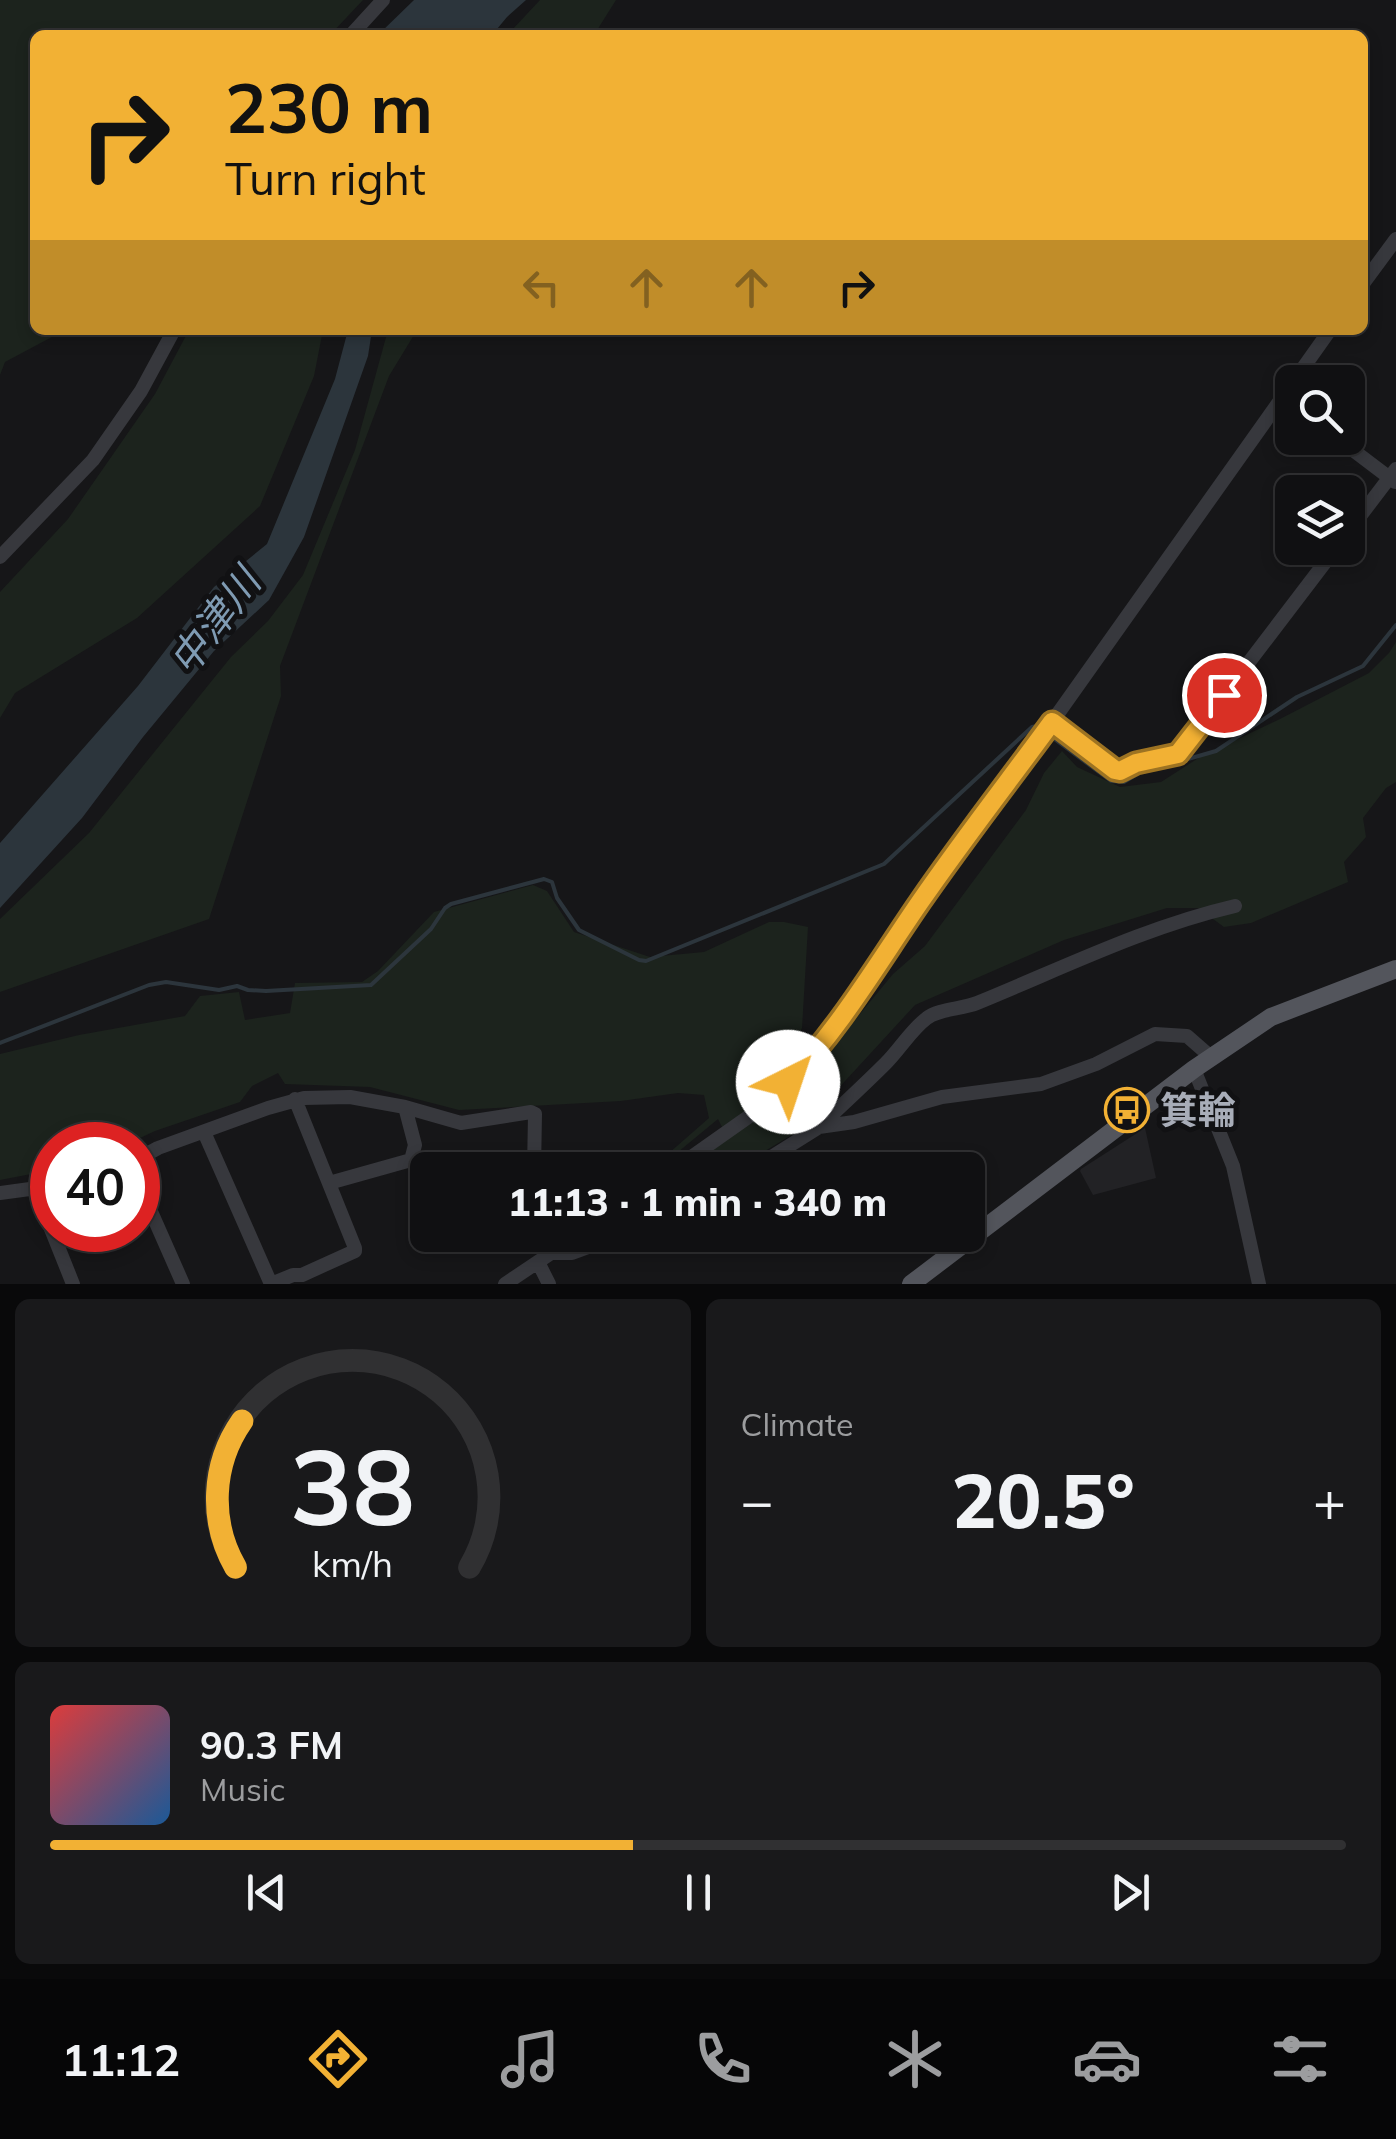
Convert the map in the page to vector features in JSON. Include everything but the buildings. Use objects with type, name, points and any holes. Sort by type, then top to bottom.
[{"type":"main road","points":[[911,1284],[1194,1069],[1270,1017],[1396,969]]},
{"type":"street","points":[[356,30],[383,0]]},
{"type":"street","points":[[1368,277],[1396,239]]},
{"type":"street","points":[[0,556],[93,460],[141,391],[171,335]]},
{"type":"street","points":[[1308,365],[1327,335]]},
{"type":"street","points":[[699,1152],[768,1103],[809,1060],[1275,416]]},
{"type":"street","points":[[1362,455],[1394,476],[1365,511]]},
{"type":"street","points":[[1051,723],[1115,770],[1178,754],[1323,565]]},
{"type":"street","points":[[779,1152],[819,1127],[935,1013],[961,1009],[1150,930],[1235,906]]},
{"type":"street","points":[[819,1127],[854,1122],[942,1098],[1041,1084],[1096,1064],[1155,1034],[1187,1036],[1212,1057]]},
{"type":"street","points":[[1194,1069],[1233,1166],[1258,1284]]},
{"type":"street","points":[[160,1147],[295,1099],[350,1097],[406,1107],[460,1123],[531,1112],[535,1114],[534,1152]]},
{"type":"street","points":[[204,1132],[271,1284],[294,1274],[304,1280],[354,1251],[295,1099]]},
{"type":"street","points":[[406,1107],[413,1152]]},
{"type":"street","points":[[328,1183],[410,1160]]},
{"type":"street","points":[[0,1193],[30,1190]]},
{"type":"street","points":[[160,1231],[184,1284]]},
{"type":"street","points":[[60,1252],[73,1284]]},
{"type":"street","points":[[505,1284],[551,1253],[578,1252]]},
{"type":"street","points":[[538,1262],[549,1284]]},
{"type":"shaded area","points":[[0,0],[363,0],[335,30],[30,30],[30,335],[56,335],[5,362],[0,375]]},
{"type":"shaded area","points":[[540,0],[616,0],[597,30],[512,30]]},
{"type":"shaded area","points":[[186,335],[322,335],[314,376],[260,506],[137,618],[15,693],[0,718],[0,592],[68,519],[155,394]]},
{"type":"shaded area","points":[[387,335],[414,335],[389,376],[280,666],[281,696],[209,919],[0,992],[0,919],[89,833],[231,657],[268,621],[303,575],[355,450]]},
{"type":"shaded area","points":[[1396,642],[1396,782],[1386,788],[1363,818],[1366,837],[1344,862],[1348,882],[1251,923],[1224,927],[1198,908],[1167,908],[1064,940],[915,1005],[800,1130],[763,1152],[708,1152],[727,1137],[718,1119],[678,1152],[670,1152],[709,1118],[704,1095],[678,1093],[621,1101],[459,1110],[370,1087],[285,1084],[278,1073],[252,1086],[240,1102],[160,1129],[160,1122],[30,1122],[30,1174],[0,1180],[0,1054],[185,1016],[200,996],[239,992],[245,1020],[290,1013],[295,983],[362,982],[378,971],[434,912],[533,885],[547,891],[574,932],[650,957],[704,952],[769,922],[808,927],[802,1028],[783,1071],[791,1088],[816,1067],[893,974],[925,946],[1026,810],[1044,773],[1062,751],[1077,767],[1120,787],[1161,782],[1200,757],[1369,673]]},
{"type":"shaded area","points":[[1145,1128],[1156,1178],[1093,1195],[1081,1169]]},
{"type":"water","points":[[414,0],[526,0],[496,30],[383,30]]},
{"type":"water","name":"中津川","points":[[347,335],[371,335],[368,356],[304,537],[269,600],[214,651],[82,818],[0,908],[0,843],[138,686],[214,587],[267,544],[335,379]]},
{"type":"waterway","points":[[1049,735],[1111,781],[1124,782],[1139,773],[1216,751],[1297,697],[1363,666],[1396,625]]},
{"type":"waterway","points":[[0,1043],[149,985],[166,982],[219,990],[237,986],[266,991],[371,985],[431,929],[451,904],[544,879],[552,882],[557,898],[579,930],[646,961],[884,864],[1032,727],[1042,730]]},
{"type":"place","name":"箕輪","points":[[1127,1110]]},
{"type":"route","points":[[788,1082],[850,1006],[922,899],[1052,722],[1120,771],[1136,763],[1178,754],[1224,695]]}]
